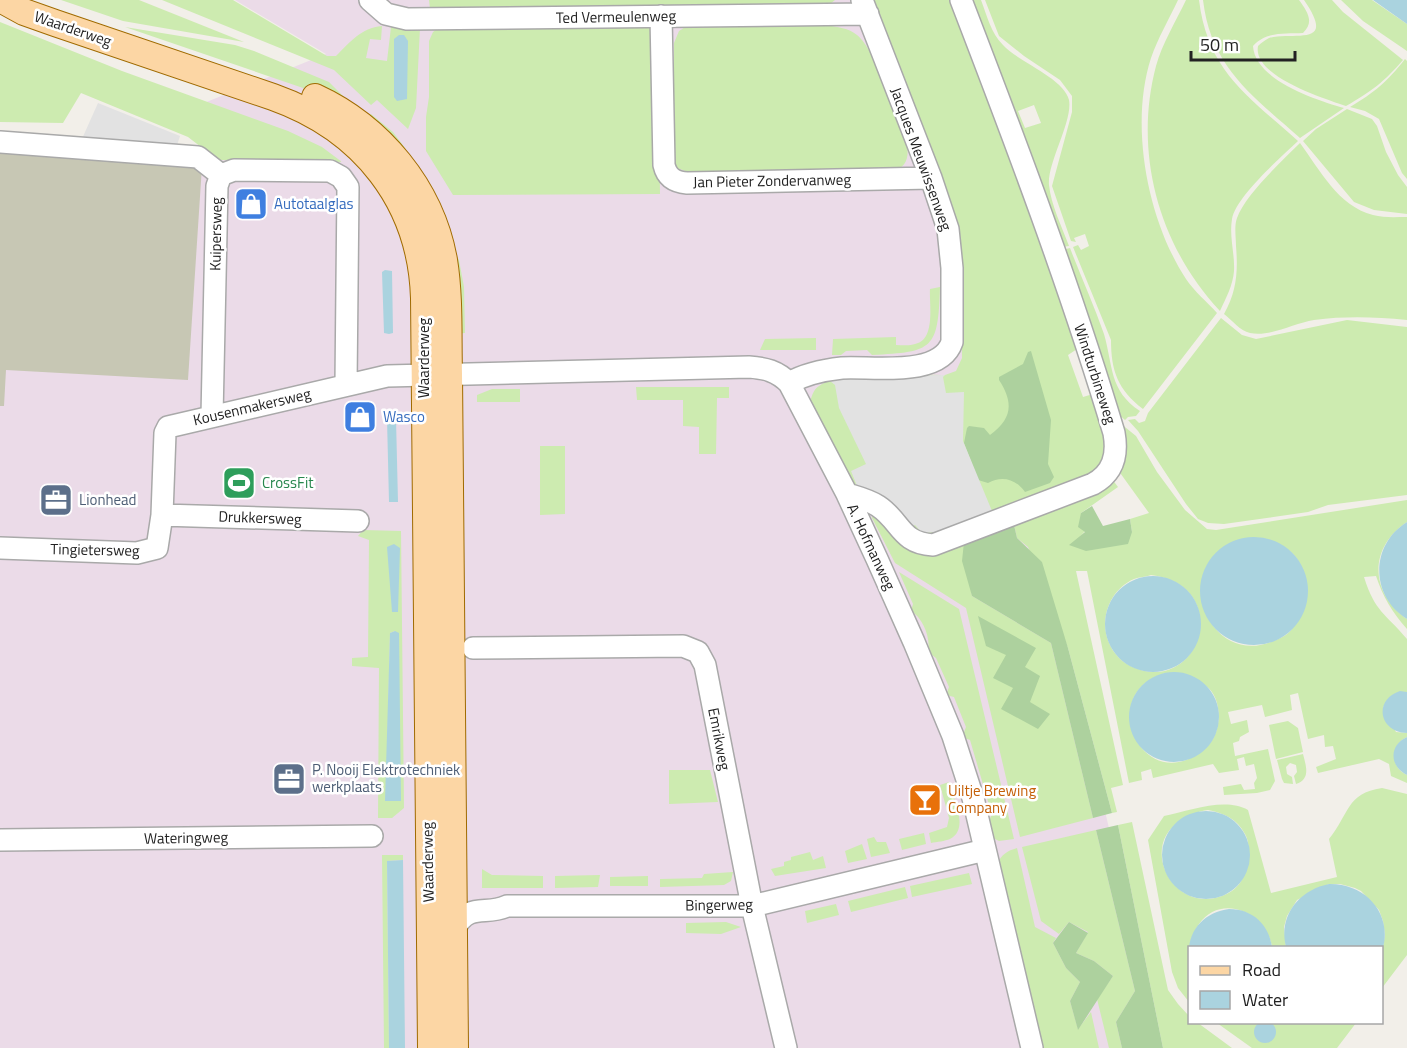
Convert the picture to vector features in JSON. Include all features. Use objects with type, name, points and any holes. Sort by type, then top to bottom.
[{"type":"main road","name":"Waarderweg","points":[[2,0],[24,12],[290,103],[318,117],[353,142],[374,163],[405,213],[416,240],[423,274],[437,375],[455,928],[455,1048]]},
{"type":"main road","name":"Waarderweg","points":[[34,0],[309,94],[337,108],[369,132],[397,160],[426,207],[439,240],[447,286],[437,375],[431,1048]]},
{"type":"street","name":"Ted Vermeulenweg","points":[[370,0],[387,14],[407,19],[661,16],[865,7]]},
{"type":"street","name":"Windturbineweg","points":[[847,494],[877,506],[912,541],[933,545],[1093,484],[1108,473],[1115,457],[1116,442],[1112,427],[1061,272],[961,0]]},
{"type":"street","name":"Jacques Meuwissenweg","points":[[789,383],[807,375],[829,370],[913,367],[932,363],[949,350],[953,332],[951,253],[948,229],[931,178],[865,7]]},
{"type":"street","name":"Jan Pieter Zondervanweg","points":[[661,16],[664,165],[666,173],[671,178],[687,183],[931,178]]},
{"type":"street","points":[[0,142],[198,157],[221,175]]},
{"type":"street","name":"Kuipersweg","points":[[212,416],[217,186],[221,175],[234,170],[330,171],[341,177],[348,187],[346,385]]},
{"type":"street","points":[[437,375],[749,367],[774,372],[789,383]]},
{"type":"street","name":"Kousenmakersweg","points":[[162,515],[165,434],[168,426],[387,376],[437,375]]},
{"type":"street","name":"A. Hofmanweg","points":[[789,383],[847,494],[936,692],[964,769],[1032,1048]]},
{"type":"street","name":"Drukkersweg","points":[[162,515],[358,521]]},
{"type":"street","name":"Tingietersweg","points":[[0,548],[137,553],[157,548],[162,515]]},
{"type":"street","name":"Emrikweg","points":[[473,648],[683,646],[698,652],[705,665],[752,906],[786,1048]]},
{"type":"street","name":"Wateringweg","points":[[0,840],[372,836]]},
{"type":"street","name":"Bingerweg","points":[[455,928],[460,919],[469,912],[499,910],[507,906],[752,906],[985,850]]},
{"type":"shaded area","points":[[235,0],[938,0],[1051,583],[1161,1048],[0,1048],[0,149],[208,166],[194,107],[326,54]]},
{"type":"shaded area","points":[[98,103],[180,136],[177,145],[77,150]]},
{"type":"shaded area","points":[[0,152],[202,166],[188,380],[6,370],[4,406],[0,406]]},
{"type":"shaded area","points":[[945,375],[943,377],[946,393],[964,392],[963,441],[992,511],[937,532],[922,533],[915,525],[909,529],[890,502],[857,486],[851,471],[866,464],[839,408],[835,385],[830,381],[855,376]]},
{"type":"green space","points":[[61,0],[139,0],[244,42],[123,21]]},
{"type":"green space","points":[[162,0],[233,0],[327,56],[336,56],[362,33],[382,26],[381,40],[370,39],[366,58],[387,61],[391,27],[420,28],[416,108],[408,129],[377,100],[371,105],[334,70]]},
{"type":"green space","points":[[429,0],[835,0],[830,4],[430,9]]},
{"type":"green space","points":[[871,0],[953,0],[1041,236],[1077,349],[1068,355],[1083,397],[1093,394],[1106,436],[1107,454],[1093,476],[934,535],[919,535],[890,502],[852,483],[810,402],[815,389],[830,381],[844,377],[879,374],[945,375],[956,371],[962,358],[960,261]]},
{"type":"green space","points":[[969,0],[981,0],[992,30],[1003,45],[1050,77],[1065,92],[1069,100],[1067,119],[1049,176],[1054,208],[1069,246],[1062,247]],"holes":[[[1034,105],[1041,123],[1025,128],[1018,111]]]},
{"type":"green space","points":[[985,0],[1178,0],[1151,58],[1142,113],[1142,143],[1152,202],[1161,230],[1186,279],[1217,313],[1143,409],[1127,395],[1118,379],[1112,361],[1111,340],[1073,247],[1078,245],[1081,250],[1089,246],[1085,234],[1074,238],[1076,242],[1071,241],[1052,186],[1072,112],[1072,96],[1060,80],[999,36]]},
{"type":"green space","points":[[1186,0],[1199,0],[1211,46],[1233,81],[1298,141],[1260,178],[1235,210],[1231,226],[1233,276],[1220,311],[1181,258],[1167,228],[1150,165],[1148,132],[1150,99],[1156,66],[1165,41]]},
{"type":"green space","points":[[1203,0],[1299,0],[1308,16],[1307,29],[1303,33],[1276,34],[1258,41],[1253,46],[1256,58],[1264,69],[1289,87],[1318,100],[1344,108],[1300,138],[1251,94],[1225,62],[1215,44]]},
{"type":"green space","points":[[1304,0],[1332,0],[1343,12],[1403,60],[1377,86],[1346,106],[1292,85],[1266,67],[1259,57],[1258,46],[1269,38],[1300,36],[1314,31],[1316,25],[1313,15]]},
{"type":"green space","points":[[1341,0],[1372,0],[1407,24],[1407,51],[1363,21]]},
{"type":"green space","points":[[0,22],[122,71],[288,131],[322,147],[342,162],[218,160],[188,137],[81,93],[63,123],[0,122]]},
{"type":"green space","points":[[646,25],[651,28],[658,42],[660,194],[453,195],[426,151],[429,41],[433,32],[437,29]]},
{"type":"green space","points":[[826,25],[854,33],[872,55],[907,143],[908,153],[904,165],[891,171],[688,172],[677,168],[673,156],[674,43],[679,31],[687,26]]},
{"type":"green space","points":[[125,27],[235,45],[254,51],[329,82],[367,117],[371,114],[393,132],[405,148],[428,193],[449,244],[459,260],[464,287],[465,333],[453,334],[451,284],[306,89]]},
{"type":"green space","points":[[1405,59],[1407,61],[1407,179],[1402,173],[1379,119],[1365,111],[1350,107],[1380,86]]},
{"type":"green space","points":[[1347,109],[1372,119],[1377,126],[1386,152],[1407,187],[1407,214],[1374,210],[1354,202],[1303,141],[1316,129]]},
{"type":"green space","points":[[1300,143],[1331,186],[1350,204],[1373,215],[1407,217],[1407,320],[1360,317],[1314,320],[1258,334],[1243,330],[1224,314],[1236,281],[1235,228],[1241,209],[1256,189]]},
{"type":"green space","points":[[1070,248],[1104,334],[1117,386],[1130,403],[1140,411],[1136,416],[1125,420],[1117,413],[1062,250]]},
{"type":"green space","points":[[940,287],[934,335],[920,349],[893,354],[872,355],[867,350],[846,351],[841,355],[832,355],[833,339],[896,337],[896,345],[913,345],[922,341],[929,329],[930,289]]},
{"type":"green space","points":[[1221,318],[1242,335],[1256,339],[1347,320],[1407,327],[1407,495],[1328,505],[1308,512],[1224,524],[1208,523],[1198,519],[1138,431],[1128,420],[1135,419],[1139,423],[1145,421],[1148,413]]},
{"type":"green space","points":[[816,338],[816,350],[760,350],[765,339]]},
{"type":"green space","points":[[1031,351],[1051,420],[1048,464],[1054,477],[1050,483],[1025,492],[1013,481],[998,479],[988,483],[978,480],[964,443],[969,426],[984,428],[990,435],[1003,423],[1009,403],[999,377],[1023,364],[1028,352]]},
{"type":"green space","points":[[636,387],[729,387],[729,398],[717,398],[716,454],[699,454],[699,427],[683,426],[683,400],[637,400]]},
{"type":"green space","points":[[492,389],[520,389],[520,402],[477,402],[477,395]]},
{"type":"green space","points":[[1120,423],[1136,436],[1157,472],[1185,510],[1207,529],[1216,530],[1407,500],[1407,522],[1385,544],[1378,570],[1380,584],[1386,597],[1407,619],[1407,629],[1388,604],[1376,576],[1364,577],[1372,598],[1381,611],[1407,639],[1407,692],[1392,696],[1383,708],[1396,732],[1407,733],[1407,737],[1397,745],[1394,756],[1397,767],[1407,775],[1407,783],[1391,776],[1389,764],[1379,759],[1318,773],[1316,767],[1336,759],[1333,746],[1325,747],[1324,735],[1308,739],[1298,693],[1290,695],[1292,710],[1265,717],[1262,705],[1228,712],[1231,724],[1247,720],[1249,732],[1233,743],[1235,756],[1268,749],[1275,781],[1270,790],[1224,795],[1223,787],[1241,784],[1244,790],[1255,789],[1254,783],[1257,778],[1254,764],[1246,766],[1244,757],[1237,759],[1239,770],[1219,773],[1213,764],[1153,778],[1151,769],[1141,772],[1142,780],[1129,783],[1087,571],[1076,571],[1123,785],[1111,788],[1117,812],[1112,813],[1068,648],[1028,547],[1017,538],[1013,521],[1112,479],[1118,487],[1081,513],[1085,531],[1077,540],[1132,532],[1130,519],[1149,513],[1118,470]],"holes":[[[1244,539],[1272,543],[1288,550],[1299,562],[1307,588],[1293,628],[1283,637],[1250,646],[1230,640],[1214,627],[1204,609],[1201,588],[1206,568],[1220,551]],[[1151,575],[1176,583],[1192,597],[1200,614],[1199,633],[1192,650],[1180,664],[1162,671],[1141,670],[1122,661],[1110,645],[1105,626],[1108,607],[1118,591],[1134,579]],[[1166,673],[1198,682],[1212,692],[1218,708],[1218,727],[1211,742],[1205,748],[1186,760],[1168,762],[1152,757],[1140,745],[1132,730],[1130,713],[1134,696],[1146,682]]]},
{"type":"green space","points":[[540,446],[565,446],[565,514],[540,515]]},
{"type":"green space","points":[[1092,506],[1103,526],[1130,519],[1132,532],[1128,544],[1086,551],[1069,545],[1085,532],[1078,527],[1081,513]]},
{"type":"green space","points":[[871,510],[895,537],[964,542],[972,596],[1051,643],[1093,818],[1020,837],[966,608],[895,563],[872,518]]},
{"type":"green space","points":[[1013,521],[1017,538],[1042,562],[1068,648],[1112,813],[1093,818],[1051,643],[972,596],[962,561],[964,542]]},
{"type":"green space","points":[[363,530],[401,531],[404,808],[392,818],[378,818],[379,668],[352,666],[352,658],[368,657],[369,540],[358,536]],"holes":[[[395,631],[400,801],[386,801],[390,633]]]},
{"type":"green space","points":[[899,572],[959,609],[1014,839],[999,841],[991,837],[988,821],[992,815],[970,740],[962,737],[966,727],[954,697],[946,695],[949,687],[936,658],[928,652],[925,629],[919,618],[911,611],[913,604]]},
{"type":"green space","points":[[978,616],[1036,648],[1025,667],[1040,676],[1030,702],[1050,714],[1038,729],[1001,709],[1013,688],[993,678],[1006,655],[986,646]]},
{"type":"green space","points":[[1288,721],[1298,728],[1303,752],[1276,759],[1269,725]]},
{"type":"green space","points":[[1303,754],[1306,772],[1304,779],[1296,784],[1294,776],[1297,772],[1296,765],[1290,763],[1286,767],[1287,774],[1292,777],[1293,784],[1284,783],[1277,760]]},
{"type":"green space","points":[[669,770],[710,770],[718,802],[669,804]]},
{"type":"green space","points":[[949,782],[960,821],[959,828],[950,839],[931,843],[929,833],[947,827],[949,818],[940,785]]},
{"type":"green space","points":[[1382,788],[1407,794],[1407,955],[1383,987],[1385,935],[1379,910],[1361,891],[1340,884],[1329,884],[1297,900],[1287,916],[1284,927],[1286,946],[1272,946],[1262,925],[1253,916],[1242,911],[1230,908],[1219,909],[1208,914],[1194,932],[1190,946],[1188,946],[1188,1001],[1178,988],[1172,972],[1148,840],[1164,816],[1218,805],[1239,806],[1248,810],[1271,893],[1337,877],[1329,839],[1350,806],[1361,795]],"holes":[[[1208,810],[1225,815],[1238,824],[1247,839],[1248,856],[1241,882],[1222,896],[1204,899],[1188,895],[1176,886],[1167,874],[1162,859],[1163,845],[1169,831],[1182,820],[1201,811]]]},
{"type":"green space","points":[[1132,822],[1168,990],[1188,1015],[1188,1024],[1199,1024],[1232,1048],[1163,1048],[1118,825]]},
{"type":"green space","points":[[1118,825],[1163,1048],[1122,1048],[1116,1022],[1135,991],[1096,830]]},
{"type":"green space","points":[[1096,830],[1135,991],[1116,1022],[1122,1048],[1109,1048],[1097,999],[1113,976],[1094,961],[1076,953],[1088,932],[1069,922],[1059,934],[1041,921],[1022,847]]},
{"type":"green space","points":[[924,833],[926,844],[902,850],[899,839]]},
{"type":"green space","points":[[874,837],[877,842],[886,842],[890,853],[871,857],[867,839]]},
{"type":"green space","points":[[862,844],[867,859],[848,863],[845,851]]},
{"type":"green space","points":[[1017,848],[1035,927],[1056,938],[1053,943],[1066,968],[1080,982],[1070,1001],[1078,1029],[1091,1012],[1099,1048],[1040,1048],[997,864],[1005,853]]},
{"type":"green space","points":[[810,852],[813,860],[823,856],[826,868],[775,876],[771,869],[784,866],[784,862],[791,860],[791,857]]},
{"type":"green space","points":[[382,855],[403,855],[403,860],[387,861],[389,1048],[384,1048]]},
{"type":"green space","points":[[482,869],[492,875],[543,876],[543,888],[482,888]]},
{"type":"green space","points":[[733,872],[731,881],[724,885],[660,887],[660,879],[702,878],[704,874]]},
{"type":"green space","points":[[969,873],[972,884],[912,897],[910,886]]},
{"type":"green space","points":[[600,875],[598,887],[555,888],[555,876]]},
{"type":"green space","points":[[648,876],[648,886],[610,886],[610,877]]},
{"type":"green space","points":[[905,887],[908,898],[851,912],[848,901]]},
{"type":"green space","points":[[836,904],[839,915],[807,923],[805,911]]},
{"type":"green space","points":[[726,922],[741,927],[721,934],[686,933],[686,923]]},
{"type":"green space","points":[[1069,922],[1088,933],[1076,953],[1094,961],[1113,976],[1078,1030],[1070,1001],[1080,982],[1066,968],[1053,943]]},
{"type":"green space","points":[[1218,1024],[1355,1024],[1337,1048],[1252,1048]]},
{"type":"water","points":[[1373,0],[1407,0],[1407,24]]},
{"type":"water","points":[[399,35],[404,35],[408,41],[407,99],[397,101],[394,97],[394,39]]},
{"type":"water","points":[[392,271],[393,333],[389,334],[384,333],[382,272]]},
{"type":"water","points":[[387,419],[396,419],[398,502],[389,502]]},
{"type":"water","points":[[1407,522],[1407,619],[1386,597],[1379,570],[1386,544]]},
{"type":"water","points":[[1254,537],[1275,541],[1292,553],[1304,570],[1308,591],[1304,612],[1292,629],[1275,641],[1254,645],[1233,641],[1216,629],[1204,612],[1200,591],[1204,570],[1216,553],[1233,541]]},
{"type":"water","points":[[394,544],[400,548],[398,612],[392,612],[387,547]]},
{"type":"water","points":[[1153,576],[1171,580],[1187,590],[1197,606],[1201,624],[1197,642],[1187,658],[1171,668],[1153,672],[1135,668],[1119,658],[1109,642],[1105,624],[1109,606],[1119,590],[1135,580]]},
{"type":"water","points":[[395,631],[399,633],[401,801],[385,801],[390,633]]},
{"type":"water","points":[[1174,672],[1191,676],[1206,685],[1215,700],[1219,717],[1215,734],[1206,749],[1191,758],[1174,762],[1157,758],[1142,749],[1133,734],[1129,717],[1133,700],[1142,685],[1157,676]]},
{"type":"water","points":[[1400,691],[1407,692],[1407,733],[1390,727],[1383,715],[1386,701],[1391,695]]},
{"type":"water","points":[[1407,737],[1407,775],[1394,761],[1394,750]]},
{"type":"water","points":[[1197,811],[1215,811],[1231,818],[1243,830],[1250,846],[1250,864],[1243,880],[1231,892],[1215,899],[1197,899],[1181,892],[1169,880],[1162,864],[1162,846],[1169,830],[1181,818]]},
{"type":"water","points":[[403,860],[405,1048],[389,1048],[387,861]]},
{"type":"water","points":[[1329,884],[1342,885],[1365,895],[1374,904],[1384,925],[1383,947],[1286,946],[1284,936],[1288,915],[1300,898],[1318,887]]},
{"type":"water","points":[[1238,910],[1252,915],[1263,925],[1272,946],[1189,946],[1194,930],[1199,924],[1205,918],[1220,911]]},
{"type":"water","points":[[1259,1024],[1271,1024],[1275,1028],[1275,1036],[1269,1042],[1261,1042],[1255,1036],[1255,1028]]},
{"type":"place","name":"Autotaalglas","points":[[251,204]]},
{"type":"place","name":"Wasco","points":[[360,417]]},
{"type":"place","name":"CrossFit","points":[[239,483]]},
{"type":"place","name":"Lionhead","points":[[56,500]]},
{"type":"place","name":"P. Nooij Elektrotechniek werkplaats","points":[[289,779]]},
{"type":"place","name":"Uiltje Brewing Company","points":[[925,800]]}]
